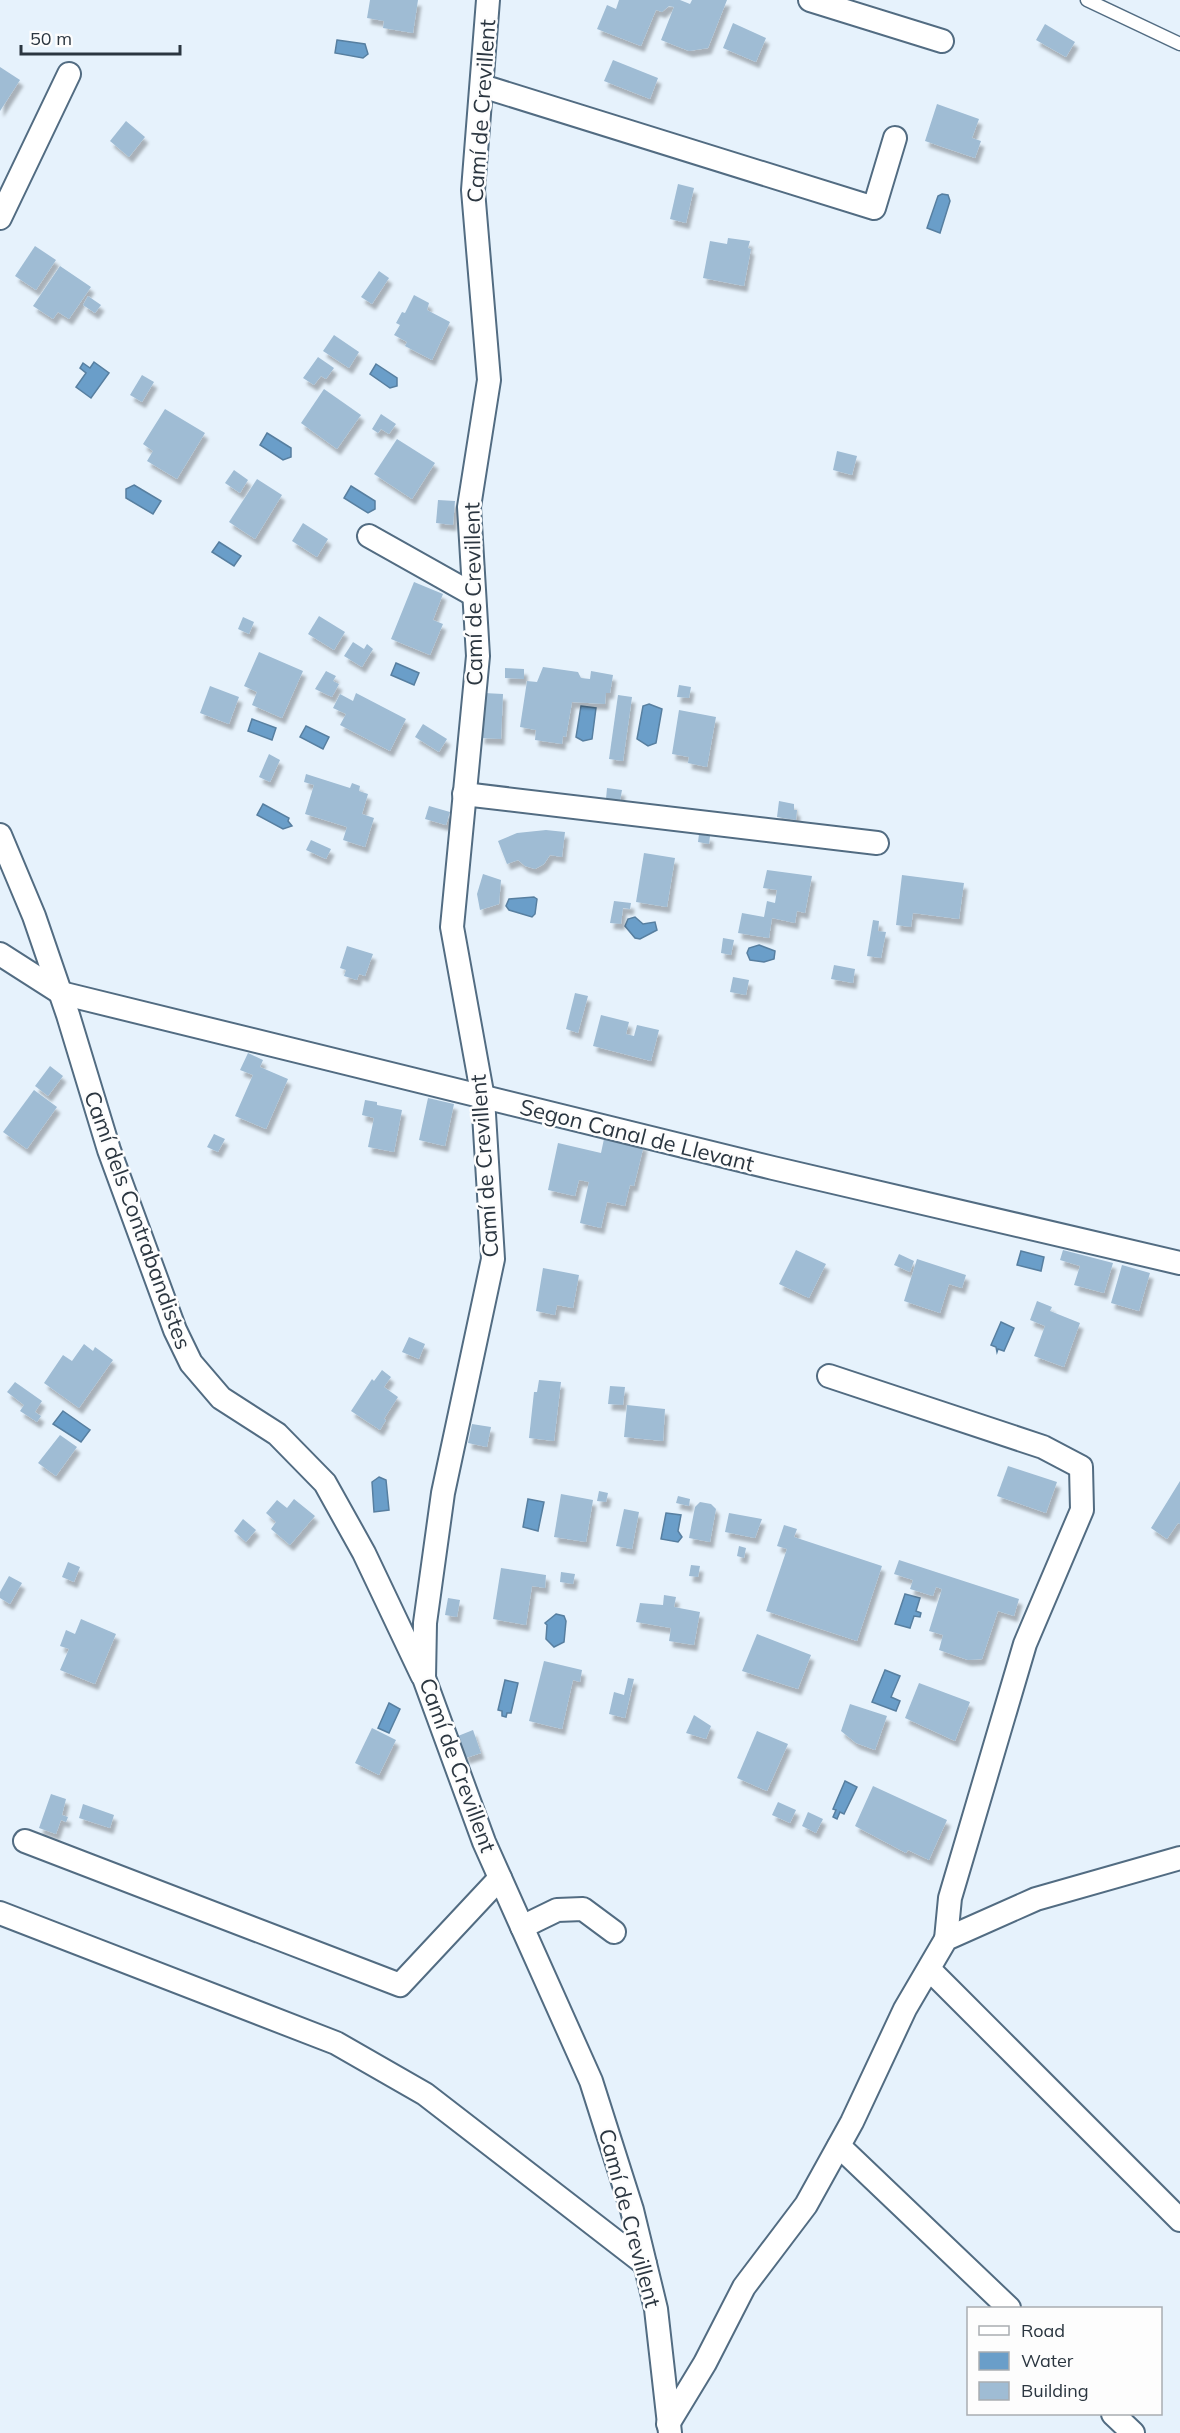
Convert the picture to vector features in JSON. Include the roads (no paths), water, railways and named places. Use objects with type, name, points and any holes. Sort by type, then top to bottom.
[{"type":"street","name":"Camí de Crevillent","points":[[489,0],[473,190],[489,380],[469,507],[478,656],[452,927],[483,1098],[493,1258],[443,1493],[425,1623],[423,1678],[500,1878],[591,2081],[632,2210],[656,2309],[669,2429]]},
{"type":"street","points":[[810,0],[942,40]]},
{"type":"street","points":[[0,218],[69,74]]},
{"type":"street","points":[[482,86],[874,208],[895,138]]},
{"type":"street","points":[[369,536],[474,595]]},
{"type":"street","points":[[464,794],[877,843]]},
{"type":"street","name":"Camí dels Contrabandistes","points":[[0,835],[34,916],[61,993],[109,1149],[190,1363],[221,1398],[277,1434],[325,1483],[364,1553],[423,1678]]},
{"type":"street","name":"Segon Canal de Llevant","points":[[0,954],[61,993],[483,1098],[1180,1263]]},
{"type":"street","points":[[669,2429],[744,2287],[806,2205],[839,2146],[905,2009],[930,1970],[946,1939],[950,1898],[1025,1644],[1082,1510],[1082,1467],[1043,1447],[829,1376]]},
{"type":"street","points":[[25,1841],[400,1985],[500,1878]]},
{"type":"street","points":[[946,1939],[1036,1899],[1180,1858]]},
{"type":"street","points":[[522,1927],[557,1910],[583,1910],[614,1932]]},
{"type":"street","points":[[0,1913],[336,2043],[425,2094],[645,2264]]},
{"type":"street","points":[[930,1970],[1180,2220]]},
{"type":"street","points":[[839,2146],[1008,2307]]},
{"type":"street","points":[[1114,2415],[1133,2433]]},
{"type":"lane","points":[[1087,0],[1180,44]]},
{"type":"water","points":[[337,40],[365,44],[368,54],[363,58],[335,53]]},
{"type":"water","points":[[948,195],[950,201],[940,233],[927,228],[938,196]]},
{"type":"water","points":[[94,362],[109,373],[91,398],[76,387],[86,373],[80,368],[83,363],[90,368]]},
{"type":"water","points":[[376,364],[397,378],[397,386],[390,388],[370,374]]},
{"type":"water","points":[[267,433],[291,448],[291,457],[283,460],[260,445]]},
{"type":"water","points":[[134,485],[161,501],[153,514],[126,498],[126,489]]},
{"type":"water","points":[[351,486],[375,501],[375,509],[368,513],[344,498]]},
{"type":"water","points":[[219,542],[241,556],[234,566],[212,552]]},
{"type":"water","points":[[396,663],[419,673],[414,685],[391,675]]},
{"type":"water","points":[[649,704],[662,709],[656,743],[648,746],[637,739],[643,706]]},
{"type":"water","points":[[581,706],[596,708],[592,739],[583,741],[576,737]]},
{"type":"water","points":[[252,719],[276,728],[272,740],[248,731]]},
{"type":"water","points":[[306,726],[329,737],[323,749],[300,737]]},
{"type":"water","points":[[263,804],[289,818],[288,821],[292,826],[283,829],[257,815]]},
{"type":"water","points":[[534,897],[537,899],[535,914],[532,917],[509,910],[506,906],[509,899]]},
{"type":"water","points":[[635,917],[643,924],[655,922],[657,930],[640,939],[635,938],[625,926],[628,919]]},
{"type":"water","points":[[759,945],[775,951],[774,959],[764,962],[750,960],[747,953],[749,948]]},
{"type":"water","points":[[1021,1251],[1044,1257],[1041,1271],[1017,1265]]},
{"type":"water","points":[[1001,1322],[1014,1328],[1004,1351],[998,1349],[997,1352],[996,1347],[991,1345]]},
{"type":"water","points":[[63,1411],[90,1430],[81,1442],[53,1424]]},
{"type":"water","points":[[379,1477],[386,1480],[389,1510],[374,1512],[372,1482]]},
{"type":"water","points":[[528,1499],[544,1502],[538,1531],[523,1527]]},
{"type":"water","points":[[666,1513],[681,1515],[678,1531],[682,1537],[678,1542],[661,1539]]},
{"type":"water","points":[[905,1594],[920,1598],[916,1611],[921,1613],[920,1617],[914,1616],[910,1628],[895,1624]]},
{"type":"water","points":[[556,1614],[564,1616],[566,1621],[564,1642],[554,1647],[546,1639],[547,1625],[545,1623]]},
{"type":"water","points":[[885,1670],[900,1676],[891,1697],[900,1701],[896,1711],[872,1702]]},
{"type":"water","points":[[505,1680],[518,1683],[511,1713],[507,1713],[506,1717],[502,1716],[502,1711],[498,1710]]},
{"type":"water","points":[[389,1703],[400,1709],[389,1733],[378,1728]]},
{"type":"water","points":[[845,1781],[857,1787],[844,1814],[840,1812],[837,1819],[833,1817],[836,1810],[833,1809]]}]
